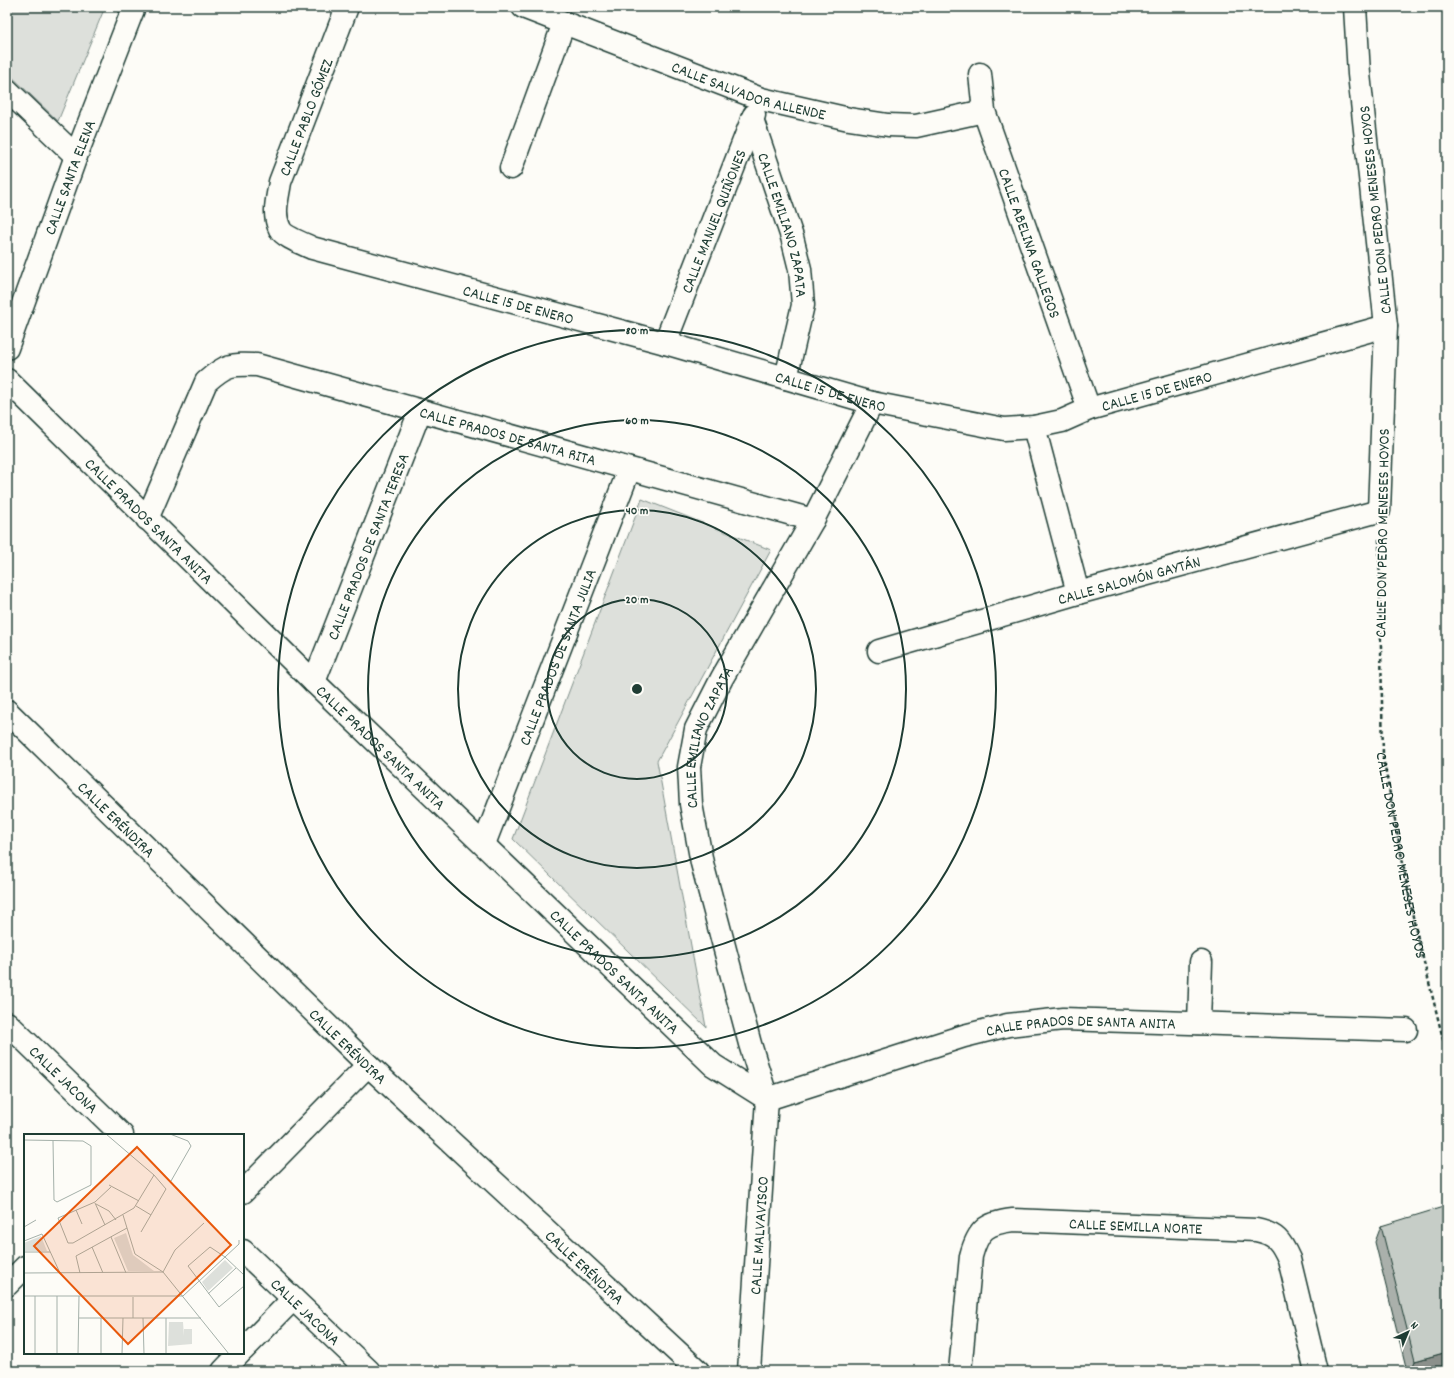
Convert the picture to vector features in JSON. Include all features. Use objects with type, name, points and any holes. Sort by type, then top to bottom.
[{"type":"street","name":"CALLE SANTA ELENA","points":[[7,348],[76,156],[134,7]]},
{"type":"street","name":"CALLE PABLO GÓMEZ","points":[[280,230],[276,214],[280,182],[347,7]]},
{"type":"street","name":"CALLE SALVADOR ALLENDE","points":[[524,7],[761,99],[849,120],[888,126],[916,126],[984,111]]},
{"type":"street","name":"CALLE DON PEDRO MENESES HOYOS","points":[[1355,7],[1359,74],[1386,326],[1379,511]]},
{"type":"street","points":[[511,168],[564,23]]},
{"type":"street","name":"CALLE ABELINA GALLEGOS","points":[[980,74],[984,111],[1089,409]]},
{"type":"street","points":[[7,90],[76,156]]},
{"type":"street","name":"CALLE MANUEL QUIÑONES","points":[[665,343],[761,99]]},
{"type":"street","name":"CALLE EMILIANO ZAPATA","points":[[752,119],[792,237],[800,269],[803,305],[786,378]]},
{"type":"street","name":"CALLE 15 DE ENERO","points":[[280,230],[296,241],[312,248],[665,343],[872,403],[1004,429],[1034,427],[1062,421],[1089,409],[1386,326]]},
{"type":"street","name":"CALLE PRADOS DE SANTA RITA","points":[[147,519],[206,382],[219,370],[235,364],[257,365],[629,470],[813,520]]},
{"type":"street","name":"CALLE PRADOS SANTA ANITA","points":[[7,380],[314,682],[713,1065],[767,1099]]},
{"type":"street","name":"CALLE EMILIANO ZAPATA","points":[[767,1099],[750,1044],[702,863],[691,804],[689,767],[696,729],[722,678],[813,520],[872,403]]},
{"type":"street","name":"CALLE PRADOS DE SANTA TERESA","points":[[314,682],[420,411]]},
{"type":"street","points":[[1034,427],[1078,593]]},
{"type":"street","name":"CALLE PRADOS DE SANTA JULIA","points":[[484,844],[629,470]]},
{"type":"street","name":"CALLE SALOMÓN GAYTÁN","points":[[879,651],[1078,593],[1379,511]]},
{"type":"street","name":"CALLE ERÉNDIRA","points":[[7,711],[368,1065],[698,1371]]},
{"type":"street","points":[[1199,1022],[1200,962]]},
{"type":"street","name":"CALLE PRADOS DE SANTA ANITA","points":[[767,1099],[964,1036],[1008,1025],[1063,1019],[1199,1022],[1406,1030]]},
{"type":"street","name":"CALLE JACONA","points":[[7,1023],[121,1134]]},
{"type":"street","points":[[244,1191],[368,1065]]},
{"type":"street","name":"CALLE MALVAVISCO","points":[[749,1371],[767,1099]]},
{"type":"street","name":"CALLE SEMILLA NORTE","points":[[960,1371],[971,1256],[976,1238],[985,1228],[998,1221],[1013,1220],[1256,1230],[1271,1234],[1283,1245],[1289,1259],[1316,1371]]},
{"type":"street","name":"CALLE JACONA","points":[[244,1252],[369,1371]]},
{"type":"street","points":[[7,1285],[24,1268]]},
{"type":"street","points":[[244,1349],[292,1299]]},
{"type":"street","points":[[223,1371],[239,1354]]},
{"type":"path","name":"CALLE DON PEDRO MENESES HOYOS","points":[[1379,511],[1383,757],[1414,922],[1447,1054]]},
{"type":"shaded area","points":[[7,7],[105,7],[58,121],[7,72]]},
{"type":"shaded area","points":[[642,499],[771,550],[657,761],[706,1027],[513,839]]},
{"type":"building","points":[[1443,1207],[1447,1216],[1447,1352],[1415,1361],[1381,1226]]}]
